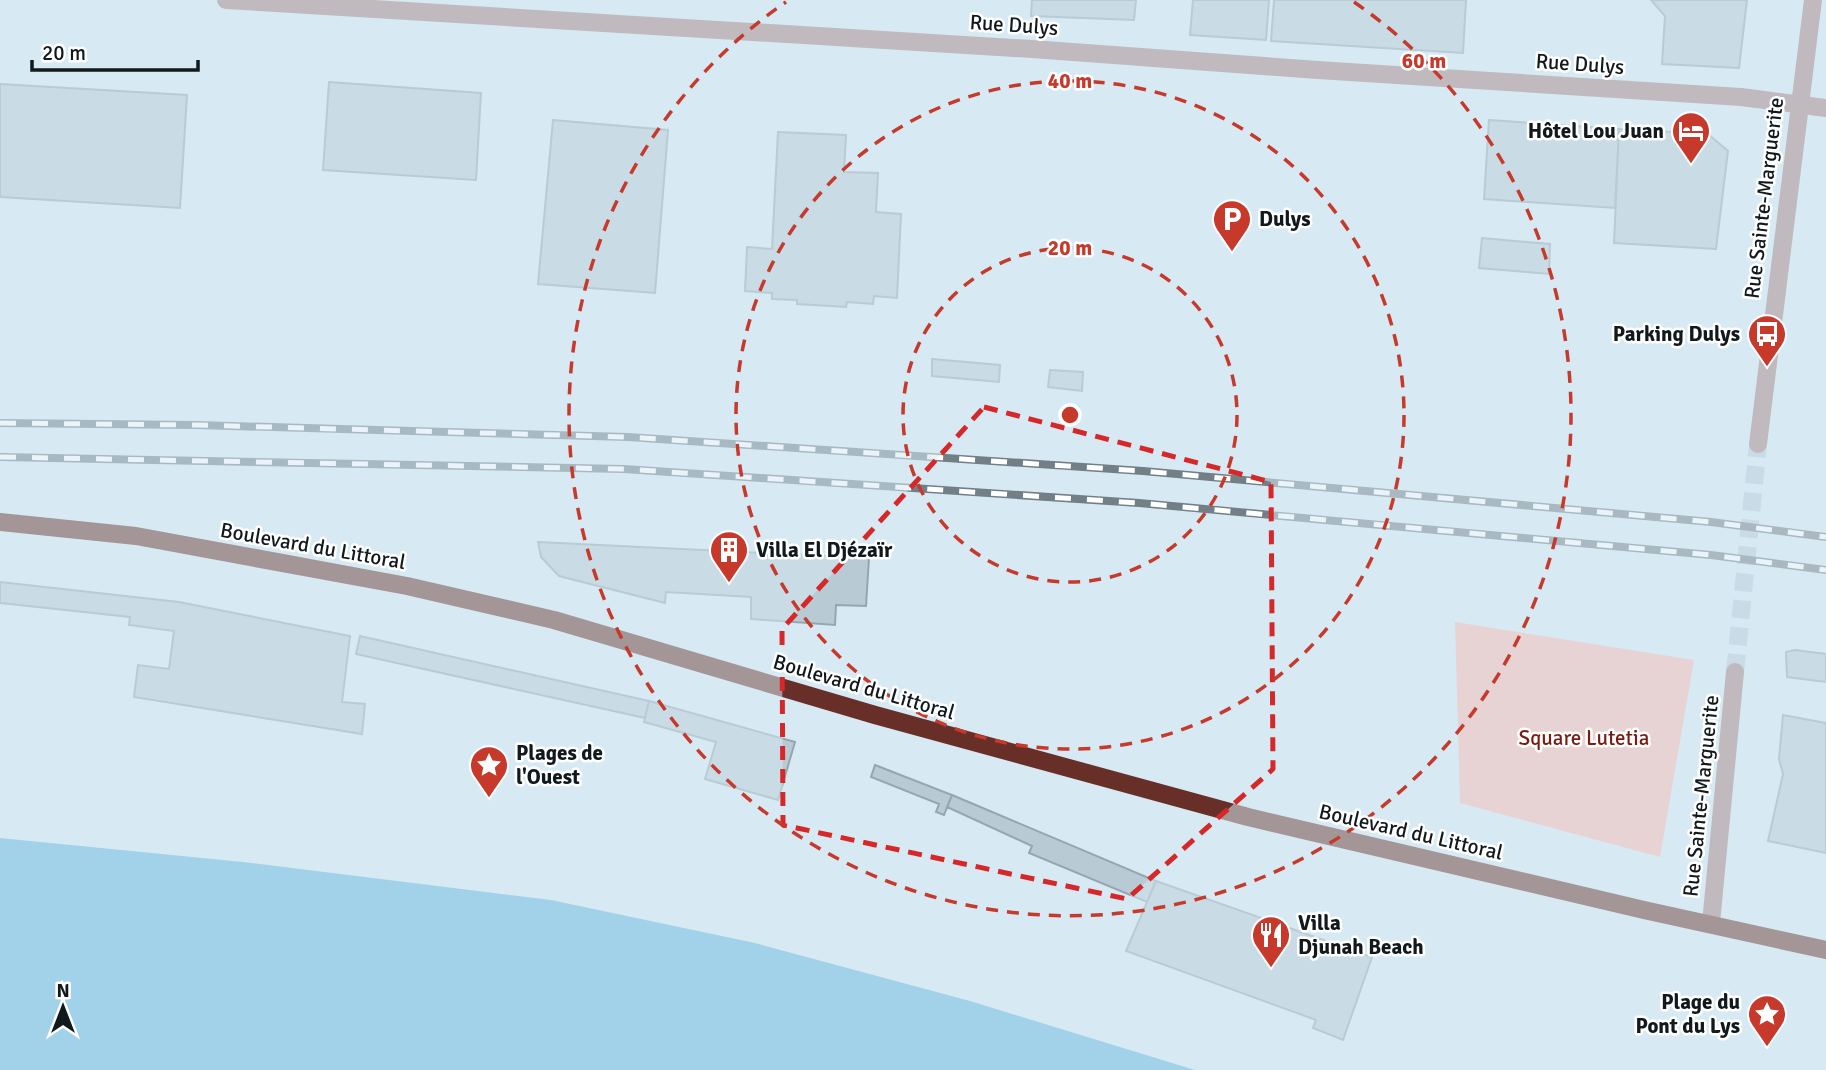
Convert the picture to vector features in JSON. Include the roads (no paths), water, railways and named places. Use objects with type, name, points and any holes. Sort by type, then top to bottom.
[{"type":"main road","name":"Boulevard du Littoral","points":[[0,522],[136,536],[407,586],[554,620],[875,715],[1248,817],[1644,911],[1711,923],[1826,950]]},
{"type":"street","name":"Rue Dulys","points":[[226,0],[420,6],[1318,70],[1741,97],[1826,108]]},
{"type":"street","name":"Rue Sainte-Marguerite","points":[[1758,443],[1813,0]]},
{"type":"street","name":"Rue Sainte-Marguerite","points":[[1711,923],[1735,672]]},
{"type":"water","points":[[0,838],[243,862],[551,900],[755,943],[970,1001],[1195,1070],[0,1070]]},
{"type":"tunnel","points":[[1735,672],[1758,444]]},
{"type":"railway","points":[[0,423],[196,425],[628,437],[1143,471],[1711,522],[1826,537]]},
{"type":"railway","points":[[0,457],[624,469],[1139,503],[1711,555],[1826,570]]},
{"type":"place","name":"Hôtel Lou Juan","points":[[1691,165]]},
{"type":"place","name":"Dulys","points":[[1232,253]]},
{"type":"place","name":"Parking Dulys","points":[[1767,368]]},
{"type":"place","name":"Villa El Djézaïr","points":[[729,584]]},
{"type":"place","name":"Plages de l'Ouest","points":[[489,799]]},
{"type":"place","name":"Villa Djunah Beach","points":[[1271,969]]},
{"type":"place","name":"Plage du Pont du Lys","points":[[1767,1048]]},
{"type":"park label","name":"Square Lutetia","points":[[1584,738]]}]
